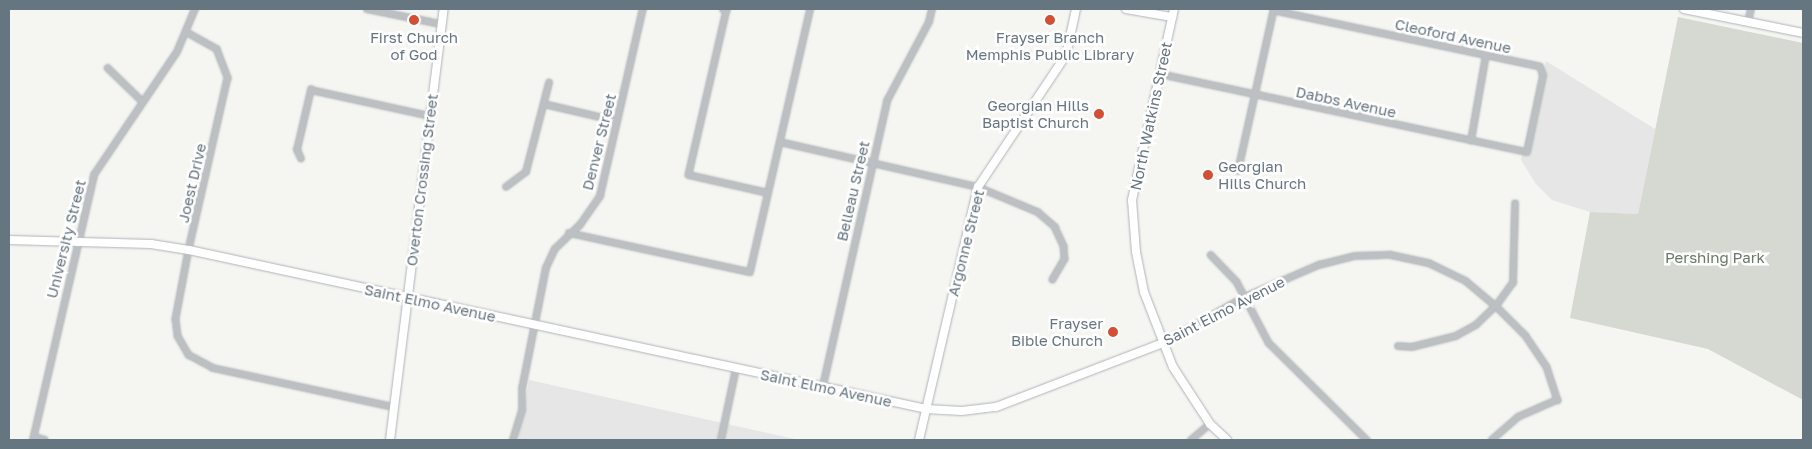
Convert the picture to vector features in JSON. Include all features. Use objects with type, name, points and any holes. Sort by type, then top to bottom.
[{"type":"main road","name":"Overton Crossing Street","points":[[390,440],[444,9]]},
{"type":"main road","name":"Argonne Street","points":[[919,440],[978,187],[1066,55],[1076,9]]},
{"type":"main road","points":[[1126,9],[1172,17]]},
{"type":"main road","name":"North Watkins Street","points":[[1174,9],[1132,200],[1136,252],[1144,292],[1174,367],[1210,424],[1227,440]]},
{"type":"main road","points":[[1684,9],[1803,33]]},
{"type":"main road","name":"Saint Elmo Avenue","points":[[9,240],[77,240],[151,244],[189,250],[533,326],[823,386],[926,410],[962,411],[996,407],[1163,343]]},
{"type":"street","name":"University Street","points":[[33,439],[77,240],[94,175],[188,33],[195,9]]},
{"type":"street","points":[[367,9],[441,24]]},
{"type":"street","name":"Denver Street","points":[[513,440],[522,410],[522,389],[546,268],[555,249],[569,233],[580,225],[600,196],[642,9]]},
{"type":"street","points":[[723,9],[727,10],[690,175],[768,193]]},
{"type":"street","points":[[569,233],[750,272],[810,9]]},
{"type":"street","name":"Belleau Street","points":[[823,386],[887,101],[929,22],[932,9]]},
{"type":"street","points":[[1748,22],[1751,9]]},
{"type":"street","points":[[1238,170],[1274,10]]},
{"type":"street","name":"Cleoford Avenue","points":[[1274,10],[1540,67],[1543,76],[1526,152]]},
{"type":"street","name":"Joest Drive","points":[[188,33],[217,49],[228,78],[189,250],[176,319],[178,336],[189,355],[213,368],[394,407]]},
{"type":"street","points":[[1471,141],[1486,55]]},
{"type":"street","points":[[108,68],[142,101]]},
{"type":"street","name":"Dabbs Avenue","points":[[1160,74],[1526,152]]},
{"type":"street","points":[[506,187],[526,172],[549,83]]},
{"type":"street","points":[[301,159],[297,150],[311,90],[430,116]]},
{"type":"street","points":[[544,104],[617,121]]},
{"type":"street","points":[[780,142],[978,187],[1038,212],[1055,227],[1064,246],[1065,259],[1053,280]]},
{"type":"street","points":[[1398,346],[1412,347],[1456,336],[1476,325],[1496,306],[1513,283],[1515,204]]},
{"type":"street","name":"Saint Elmo Avenue","points":[[1163,343],[1245,297],[1319,265],[1355,256],[1391,255],[1430,263],[1466,281],[1496,306],[1526,336],[1547,367],[1558,400],[1519,417],[1493,440]]},
{"type":"street","points":[[1211,256],[1234,279],[1269,343],[1367,440]]},
{"type":"street","points":[[721,440],[736,369]]},
{"type":"street","points":[[1191,440],[1210,424]]},
{"type":"street","points":[[33,439],[45,440]]},
{"type":"shaded area","points":[[1546,61],[1655,129],[1638,214],[1590,212],[1552,200],[1536,184],[1521,160]]},
{"type":"shaded area","points":[[529,380],[799,440],[518,440]]},
{"type":"green space","name":"Pershing Park","points":[[1678,17],[1803,43],[1803,400],[1708,349],[1570,318],[1590,212],[1638,214]]},
{"type":"place","name":"First Church of God","points":[[414,20]]},
{"type":"place","name":"Frayser Branch Memphis Public Library","points":[[1050,20]]},
{"type":"place","name":"Georgian Hills Baptist Church","points":[[1099,114]]},
{"type":"place","name":"Georgian Hills Church","points":[[1208,175]]},
{"type":"place","name":"Frayser Bible Church","points":[[1113,332]]}]
